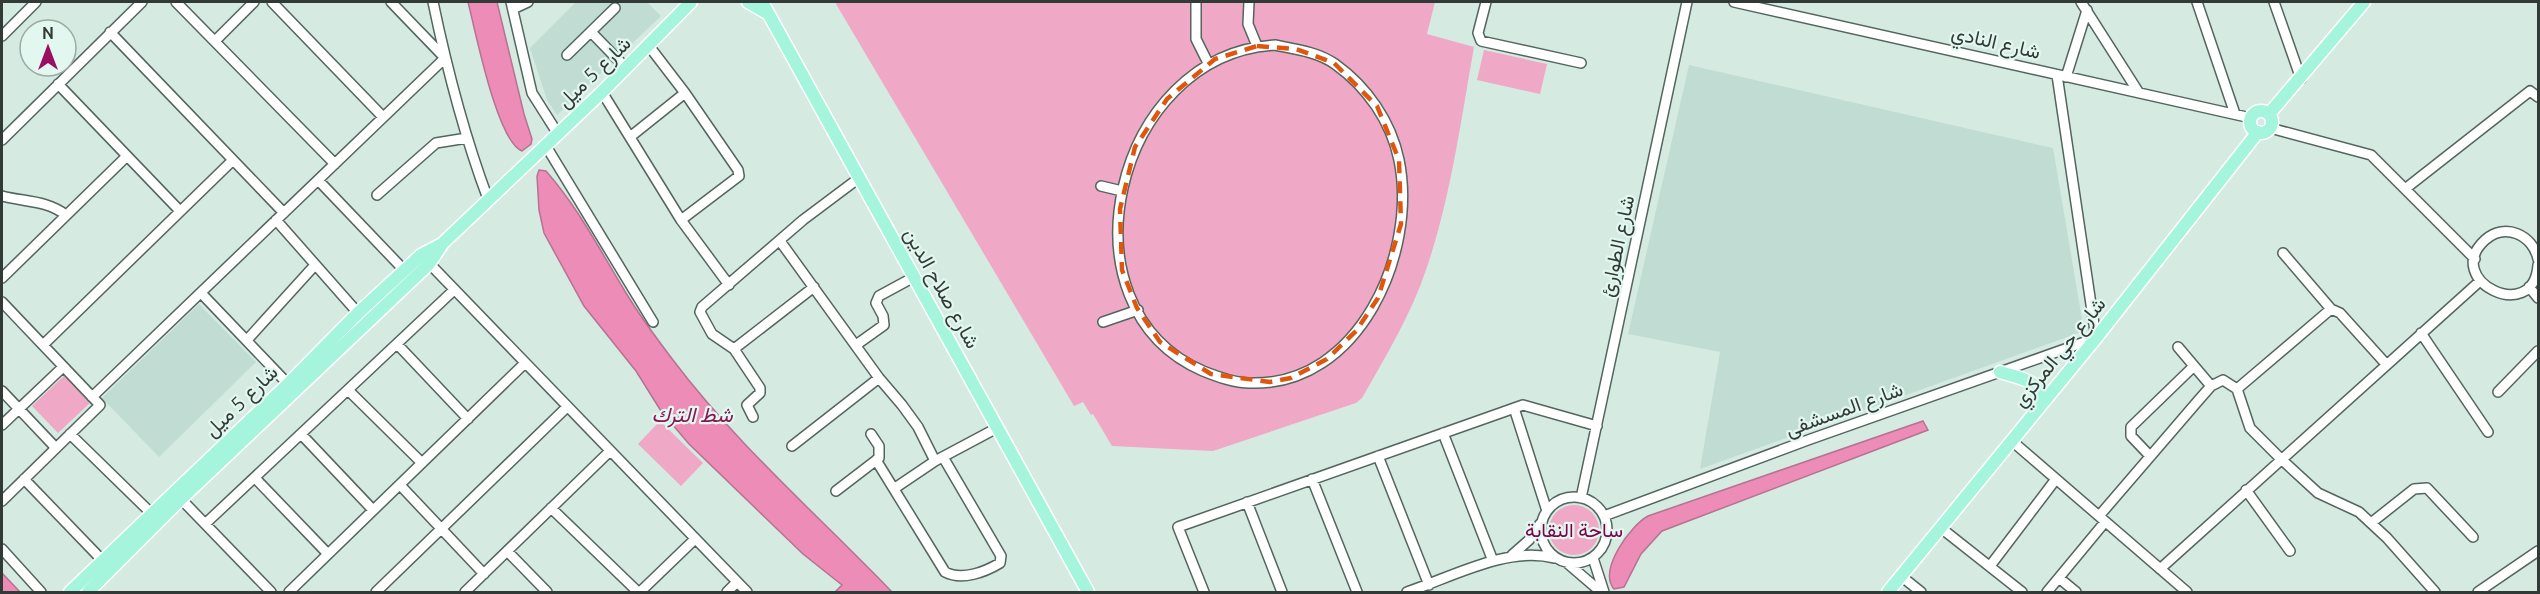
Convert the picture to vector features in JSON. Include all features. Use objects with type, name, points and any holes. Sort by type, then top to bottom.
[{"type":"main road","points":[[689,4],[699,2]]},
{"type":"main road","points":[[748,2],[770,15]]},
{"type":"main road","name":"شارع صلاح الدين","points":[[762,2],[1088,592]]},
{"type":"main road","points":[[773,2],[780,34]]},
{"type":"main road","points":[[2269,114],[2364,2]]},
{"type":"main road","name":"شارع 5 ميل","points":[[88,592],[425,259],[602,92],[689,4]]},
{"type":"main road","points":[[2259,111],[2269,114],[2272,121],[2270,128],[2265,132],[2258,132],[2251,125],[2251,118],[2259,111]]},
{"type":"main road","name":"شارع حي المركزي","points":[[1888,592],[2096,338],[2258,132]]},
{"type":"main road","name":"شارع 5 ميل","points":[[70,592],[288,384],[358,313],[404,270],[425,259]]},
{"type":"main road","points":[[2000,372],[2028,380],[2041,394],[2042,404]]},
{"type":"street","points":[[2,36],[36,2]]},
{"type":"street","points":[[176,2],[335,164]]},
{"type":"street","points":[[215,41],[254,2]]},
{"type":"street","points":[[272,2],[383,117]]},
{"type":"street","points":[[392,2],[445,58]]},
{"type":"street","points":[[433,2],[445,58],[467,138],[488,199]]},
{"type":"street","points":[[528,2],[512,5],[532,93],[558,134]]},
{"type":"street","points":[[1196,2],[1196,39],[1208,63]]},
{"type":"street","points":[[1249,2],[1248,24],[1257,46]]},
{"type":"street","points":[[1486,2],[1478,33],[1481,41],[1581,63]]},
{"type":"street","name":"شارع الطوارئ","points":[[1581,498],[1687,2]]},
{"type":"street","name":"شارع النادي","points":[[1734,2],[2251,118]]},
{"type":"street","points":[[2197,2],[2235,114]]},
{"type":"street","points":[[2274,2],[2301,79]]},
{"type":"street","points":[[2,140],[138,3]]},
{"type":"street","points":[[2084,6],[2062,76],[2096,338]]},
{"type":"street","points":[[2084,6],[2139,93]]},
{"type":"street","points":[[567,55],[615,8]]},
{"type":"street","points":[[110,32],[284,213]]},
{"type":"street","points":[[591,32],[626,68]]},
{"type":"street","points":[[1275,45],[1296,49],[1334,63],[1364,89],[1386,122],[1399,160],[1402,202],[1397,242],[1378,298],[1356,331],[1327,359],[1291,378],[1249,383],[1228,380],[1193,366],[1176,356],[1160,342],[1138,310],[1122,270],[1118,229],[1122,191],[1135,147],[1155,114],[1182,83],[1208,63],[1235,51],[1275,45]]},
{"type":"street","points":[[649,46],[685,93],[738,170],[739,176],[681,220]]},
{"type":"street","points":[[92,398],[445,58]]},
{"type":"street","points":[[58,84],[180,211]]},
{"type":"street","points":[[2404,189],[2530,91],[2538,97]]},
{"type":"street","points":[[602,92],[681,220],[729,285]]},
{"type":"street","points":[[630,137],[685,93]]},
{"type":"street","points":[[2270,128],[2371,155],[2475,259]]},
{"type":"street","points":[[377,195],[436,143],[467,138]]},
{"type":"street","points":[[546,146],[653,322]]},
{"type":"street","points":[[2,278],[127,156]]},
{"type":"street","points":[[43,345],[233,160]]},
{"type":"street","points":[[753,417],[747,405],[760,393],[760,388],[734,349],[712,334],[700,312],[780,241],[859,178]]},
{"type":"street","points":[[318,180],[404,270]]},
{"type":"street","points":[[1101,186],[1122,191]]},
{"type":"street","points":[[2,196],[40,202],[55,207],[66,216]]},
{"type":"street","points":[[276,220],[358,313]]},
{"type":"street","points":[[2538,259],[2535,240],[2503,231],[2484,240],[2475,259],[2475,266],[2480,280],[2494,293],[2512,295],[2529,287],[2535,279],[2538,265]]},
{"type":"street","points":[[780,241],[879,378],[911,417],[1001,556],[1000,563],[982,573],[954,575],[945,572],[876,460]]},
{"type":"street","points":[[2283,253],[2331,309],[2340,313],[2386,364]]},
{"type":"street","points":[[425,259],[747,592]]},
{"type":"street","points":[[247,340],[315,264]]},
{"type":"street","points":[[856,345],[884,325],[883,316],[876,303],[879,296],[914,277]]},
{"type":"street","points":[[2160,569],[2480,280]]},
{"type":"street","points":[[734,349],[814,287]]},
{"type":"street","points":[[2529,287],[2538,298]]},
{"type":"street","points":[[205,524],[454,290]]},
{"type":"street","points":[[201,293],[288,384]]},
{"type":"street","points":[[2,302],[100,405],[2,501]]},
{"type":"street","points":[[2237,389],[2331,309]]},
{"type":"street","points":[[1103,322],[1138,310]]},
{"type":"street","points":[[2421,333],[2488,432]]},
{"type":"street","name":"شارع المسشفى","points":[[1604,516],[2096,338]]},
{"type":"street","points":[[397,344],[468,419]]},
{"type":"street","points":[[2178,347],[2211,386]]},
{"type":"street","points":[[2498,392],[2538,351]]},
{"type":"street","points":[[289,592],[525,363]]},
{"type":"street","points":[[2150,456],[2131,436],[2131,427],[2194,366]]},
{"type":"street","points":[[2,426],[63,367]]},
{"type":"street","points":[[792,446],[879,378]]},
{"type":"street","points":[[2047,592],[2150,456],[2211,386],[2223,380],[2237,389],[2250,428],[2281,459],[2318,493],[2359,512],[2435,592]]},
{"type":"street","points":[[348,390],[422,463]]},
{"type":"street","points":[[2,391],[56,448]]},
{"type":"street","points":[[1204,592],[1178,527],[1523,405],[1597,426]]},
{"type":"street","points":[[376,592],[567,407]]},
{"type":"street","points":[[1514,408],[1547,511]]},
{"type":"street","points":[[895,488],[939,459],[997,428]]},
{"type":"street","points":[[1443,433],[1493,561]]},
{"type":"street","points":[[70,434],[152,514]]},
{"type":"street","points":[[301,434],[373,510]]},
{"type":"street","points":[[836,491],[876,460],[881,452],[871,434]]},
{"type":"street","points":[[2012,441],[2187,592]]},
{"type":"street","points":[[466,592],[610,451]]},
{"type":"street","points":[[1378,456],[1429,585]]},
{"type":"street","points":[[24,478],[103,561]]},
{"type":"street","points":[[255,478],[328,554]]},
{"type":"street","points":[[1312,479],[1357,592]]},
{"type":"street","points":[[1990,566],[2056,479]]},
{"type":"street","points":[[400,485],[484,574]]},
{"type":"street","points":[[2371,523],[2414,489],[2427,488],[2474,537]]},
{"type":"street","points":[[2247,490],[2290,551]]},
{"type":"street","points":[[1407,592],[1512,555],[1536,555],[1575,563],[1593,558],[1605,544],[1607,525],[1604,516],[1590,501],[1581,498],[1562,500],[1547,511],[1529,540],[1512,555]]},
{"type":"street","points":[[181,499],[271,592]]},
{"type":"street","points":[[1247,502],[1282,592]]},
{"type":"street","points":[[551,508],[639,592],[695,539]]},
{"type":"street","points":[[1542,521],[1543,543],[1550,553],[1603,592]]},
{"type":"street","points":[[1941,528],[2022,592]]},
{"type":"street","points":[[2,549],[41,592]]},
{"type":"street","points":[[507,551],[547,592]]},
{"type":"street","points":[[2478,592],[2538,551]]},
{"type":"street","points":[[1593,558],[1603,592]]},
{"type":"street","points":[[1901,576],[1921,592]]},
{"type":"street","points":[[2058,578],[2076,592]]},
{"type":"street","points":[[727,592],[738,582]]},
{"type":"highlighted area","points":[[1257,46],[1296,49],[1334,63],[1377,106],[1399,160],[1401,224],[1378,298],[1356,331],[1327,359],[1291,378],[1270,382],[1211,374],[1160,342],[1137,308],[1122,270],[1120,209],[1135,147],[1167,99],[1215,59]]},
{"type":"shaded area","points":[[576,2],[647,2],[661,16],[557,115],[547,100],[530,48]]},
{"type":"shaded area","points":[[1689,65],[2053,148],[2084,331],[1700,469],[1720,352],[1628,334]]},
{"type":"shaded area","points":[[199,304],[256,362],[159,457],[102,398]]},
{"type":"green space","points":[[837,2],[1435,2],[1427,34],[1474,47],[1455,158],[1443,213],[1421,284],[1398,334],[1362,398],[1356,403],[1213,451],[1112,446],[1083,402],[1074,406],[836,4]]},
{"type":"green space","points":[[1484,50],[1547,64],[1540,94],[1477,80]]},
{"type":"green space","points":[[65,375],[91,402],[58,433],[32,406]]},
{"type":"green space","points":[[660,421],[703,463],[681,486],[638,444]]},
{"type":"green space","name":"ساحة النقابة","points":[[1569,505],[1579,505],[1592,512],[1599,525],[1599,535],[1592,548],[1579,555],[1569,555],[1560,551],[1553,544],[1549,535],[1549,525],[1553,516],[1560,509]]},
{"type":"water","points":[[468,2],[497,2],[532,139],[531,144],[522,151],[513,143],[504,128],[496,107]]},
{"type":"water","name":"شط الترك","points":[[539,170],[546,171],[569,200],[637,310],[698,391],[751,451],[892,592],[835,592],[842,585],[803,554],[689,444],[661,411],[636,371],[584,306],[544,233],[539,210],[537,176]]},
{"type":"water","points":[[1923,421],[1928,430],[1662,531],[1641,554],[1624,587],[1614,589],[1610,581],[1610,571],[1618,549],[1633,529],[1648,516]]},
{"type":"water","points":[[2,573],[20,592],[2,592]]}]
